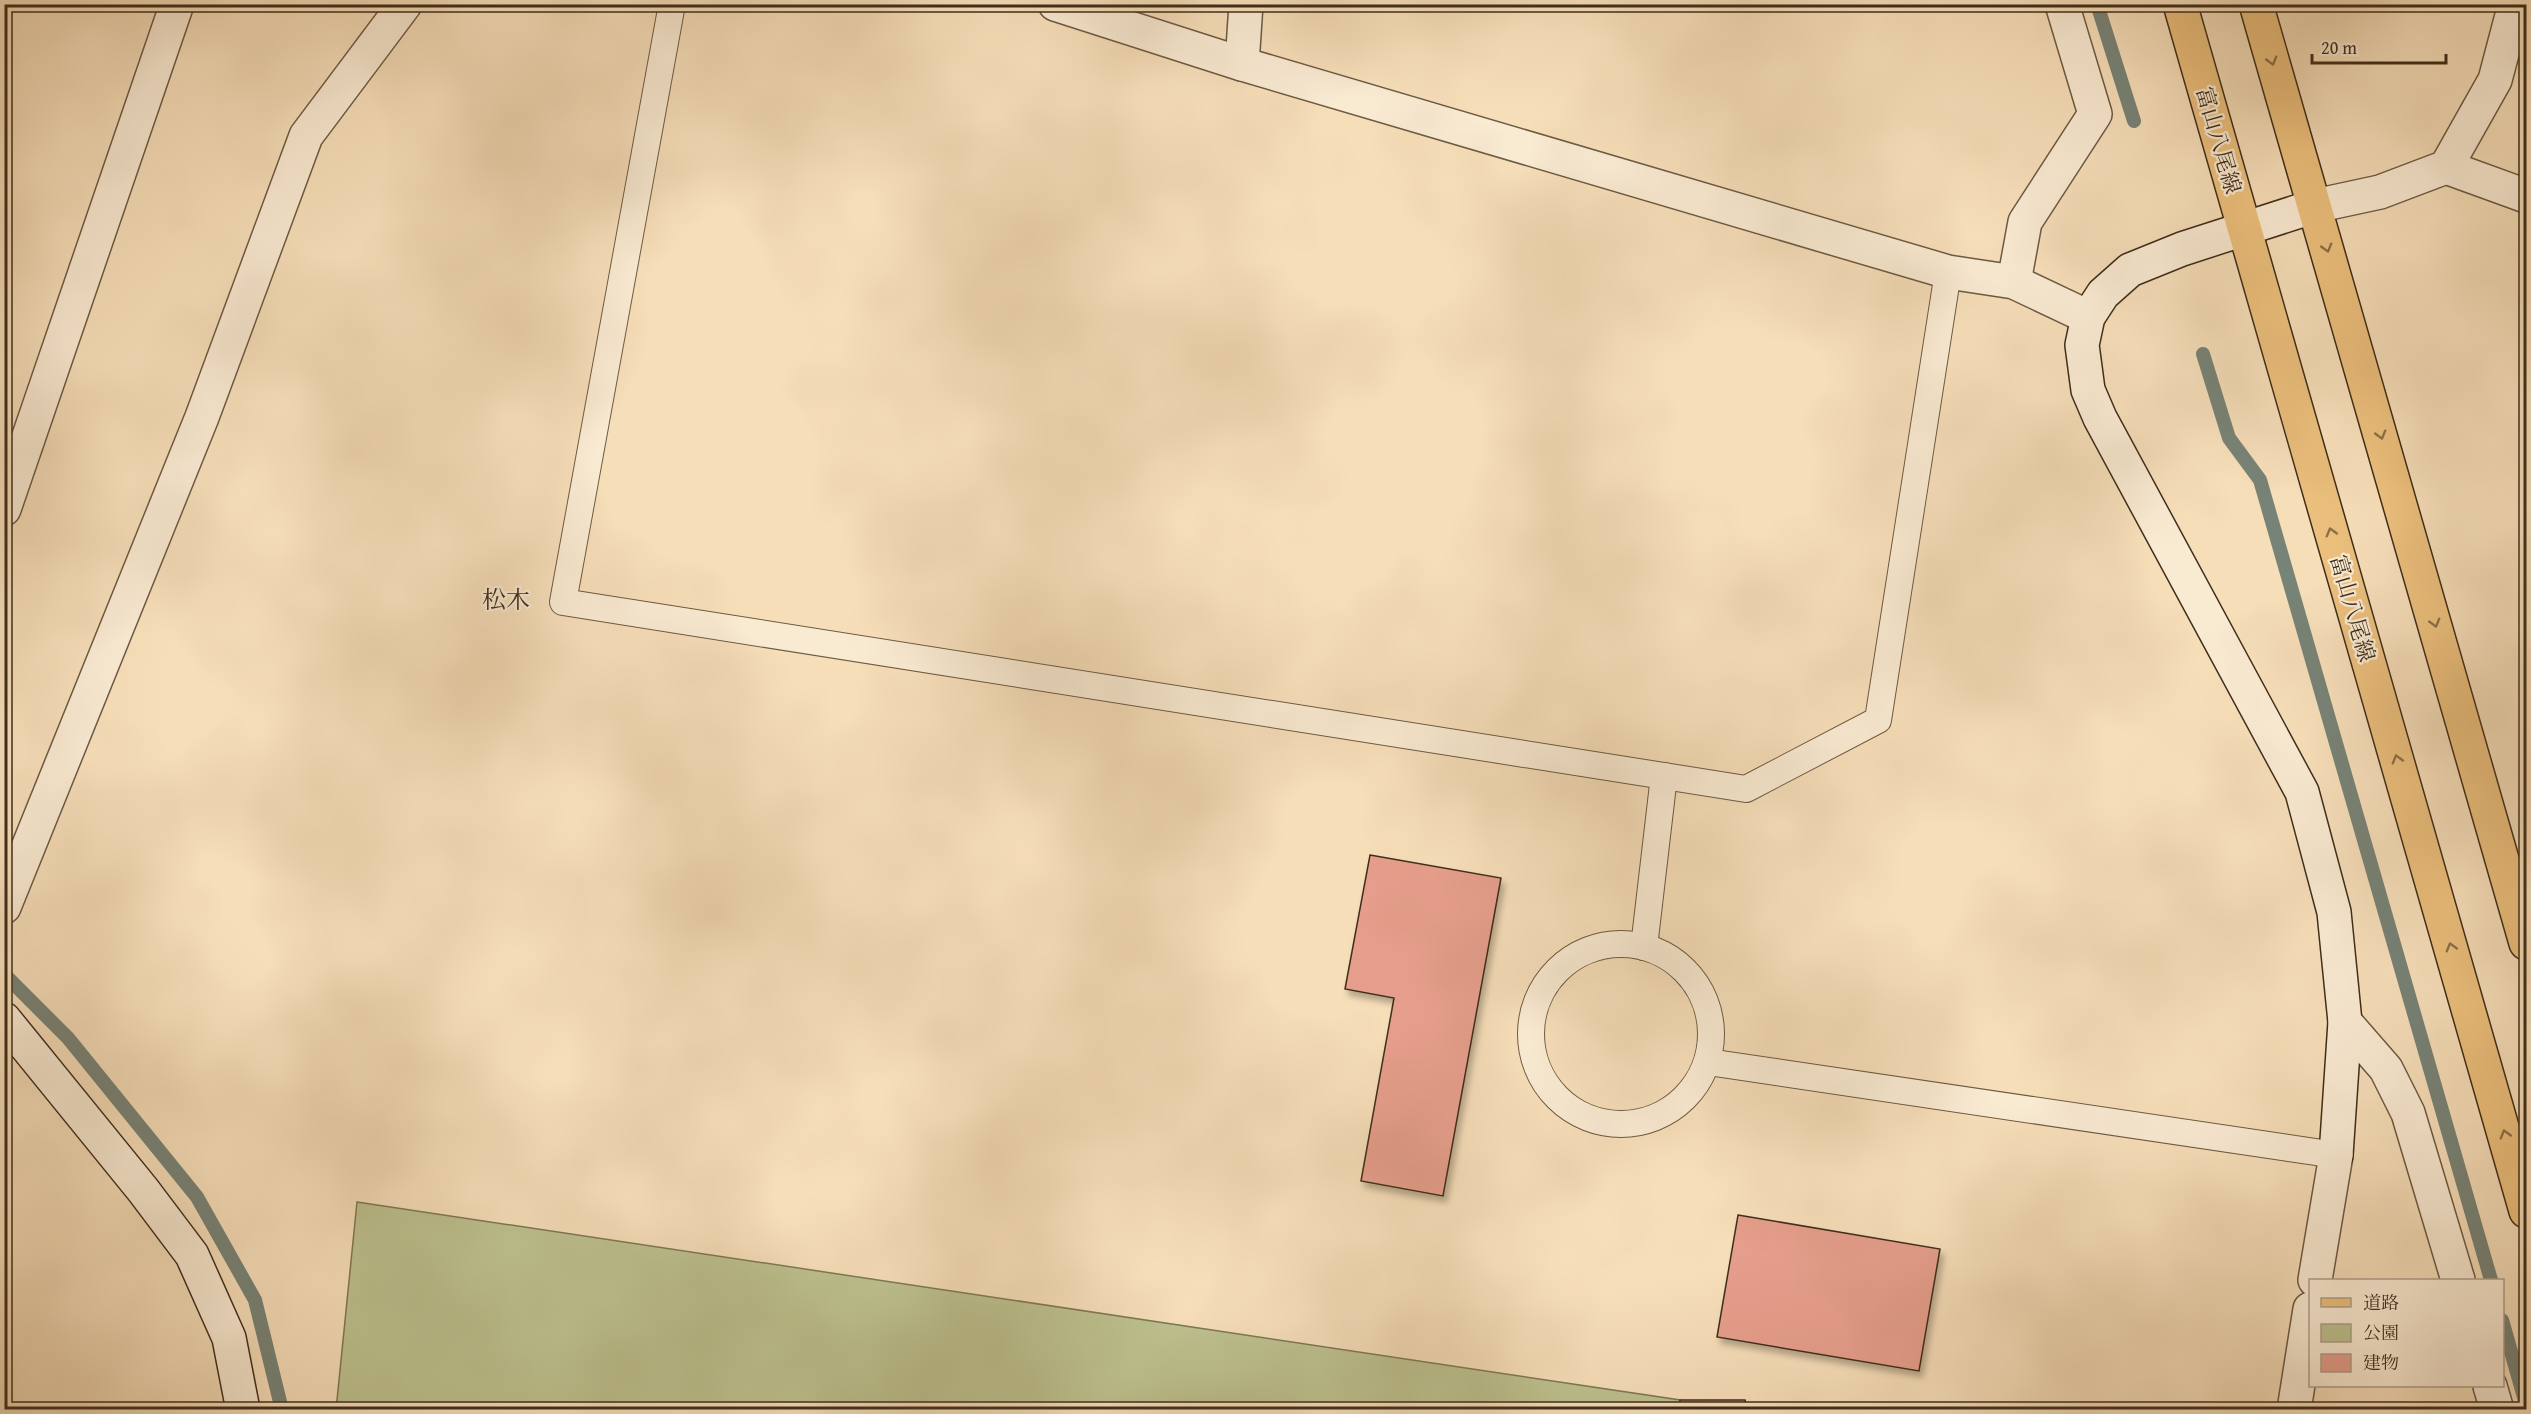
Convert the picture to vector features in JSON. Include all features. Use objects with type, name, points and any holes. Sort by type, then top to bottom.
[{"type":"main road","name":"富山八尾線","points":[[2180,4],[2526,1211]]},
{"type":"main road","points":[[2256,4],[2526,943]]},
{"type":"street","points":[[4,509],[177,4]]},
{"type":"street","points":[[4,907],[202,417],[306,136],[405,4]]},
{"type":"street","points":[[1055,4],[1242,64],[1948,272],[2014,282],[2088,317]]},
{"type":"street","points":[[1242,64],[1246,4]]},
{"type":"street","points":[[2014,282],[2025,222],[2095,114],[2062,4]]},
{"type":"street","points":[[2315,1279],[2336,1155],[2345,1022],[2334,912],[2302,792],[2096,409],[2088,390],[2082,345],[2088,317],[2103,294],[2130,270],[2182,249],[2315,206],[2380,192],[2446,167],[2495,80],[2515,4]]},
{"type":"street","points":[[2446,167],[2526,196]]},
{"type":"street","points":[[4,1019],[143,1190],[192,1255],[229,1338],[243,1410]]},
{"type":"street","points":[[2345,1022],[2386,1069],[2408,1113],[2457,1279]]},
{"type":"street","points":[[2294,1410],[2309,1316]]},
{"type":"street","points":[[2490,1387],[2497,1410]]},
{"type":"lane","points":[[672,4],[563,602],[1746,789],[1878,720],[1948,272]]},
{"type":"lane","points":[[1644,947],[1664,776]]},
{"type":"lane","points":[[1615,944],[1644,947],[1671,958],[1693,978],[1707,1004],[1712,1033],[1708,1062],[1693,1089],[1671,1110],[1643,1122],[1613,1125],[1584,1117],[1559,1100],[1540,1076],[1531,1047],[1532,1017],[1542,989],[1561,967],[1586,951],[1615,944]]},
{"type":"lane","points":[[1708,1062],[2336,1155]]},
{"type":"green space","points":[[357,1202],[1680,1400],[1679,1410],[336,1410]]},
{"type":"building","points":[[1370,855],[1501,878],[1443,1196],[1361,1181],[1394,998],[1345,989]]},
{"type":"building","points":[[1738,1215],[1940,1249],[1919,1371],[1717,1337]]},
{"type":"building","points":[[1680,1400],[1745,1400],[1748,1410],[1679,1410]]},
{"type":"waterway","points":[[2097,4],[2134,121]]},
{"type":"waterway","points":[[2203,354],[2229,438],[2260,480],[2491,1279]]},
{"type":"waterway","points":[[4,974],[68,1038],[197,1197],[255,1300],[282,1410]]},
{"type":"waterway","points":[[2504,1327],[2526,1404]]},
{"type":"district","name":"松木","points":[[506,599]]}]
